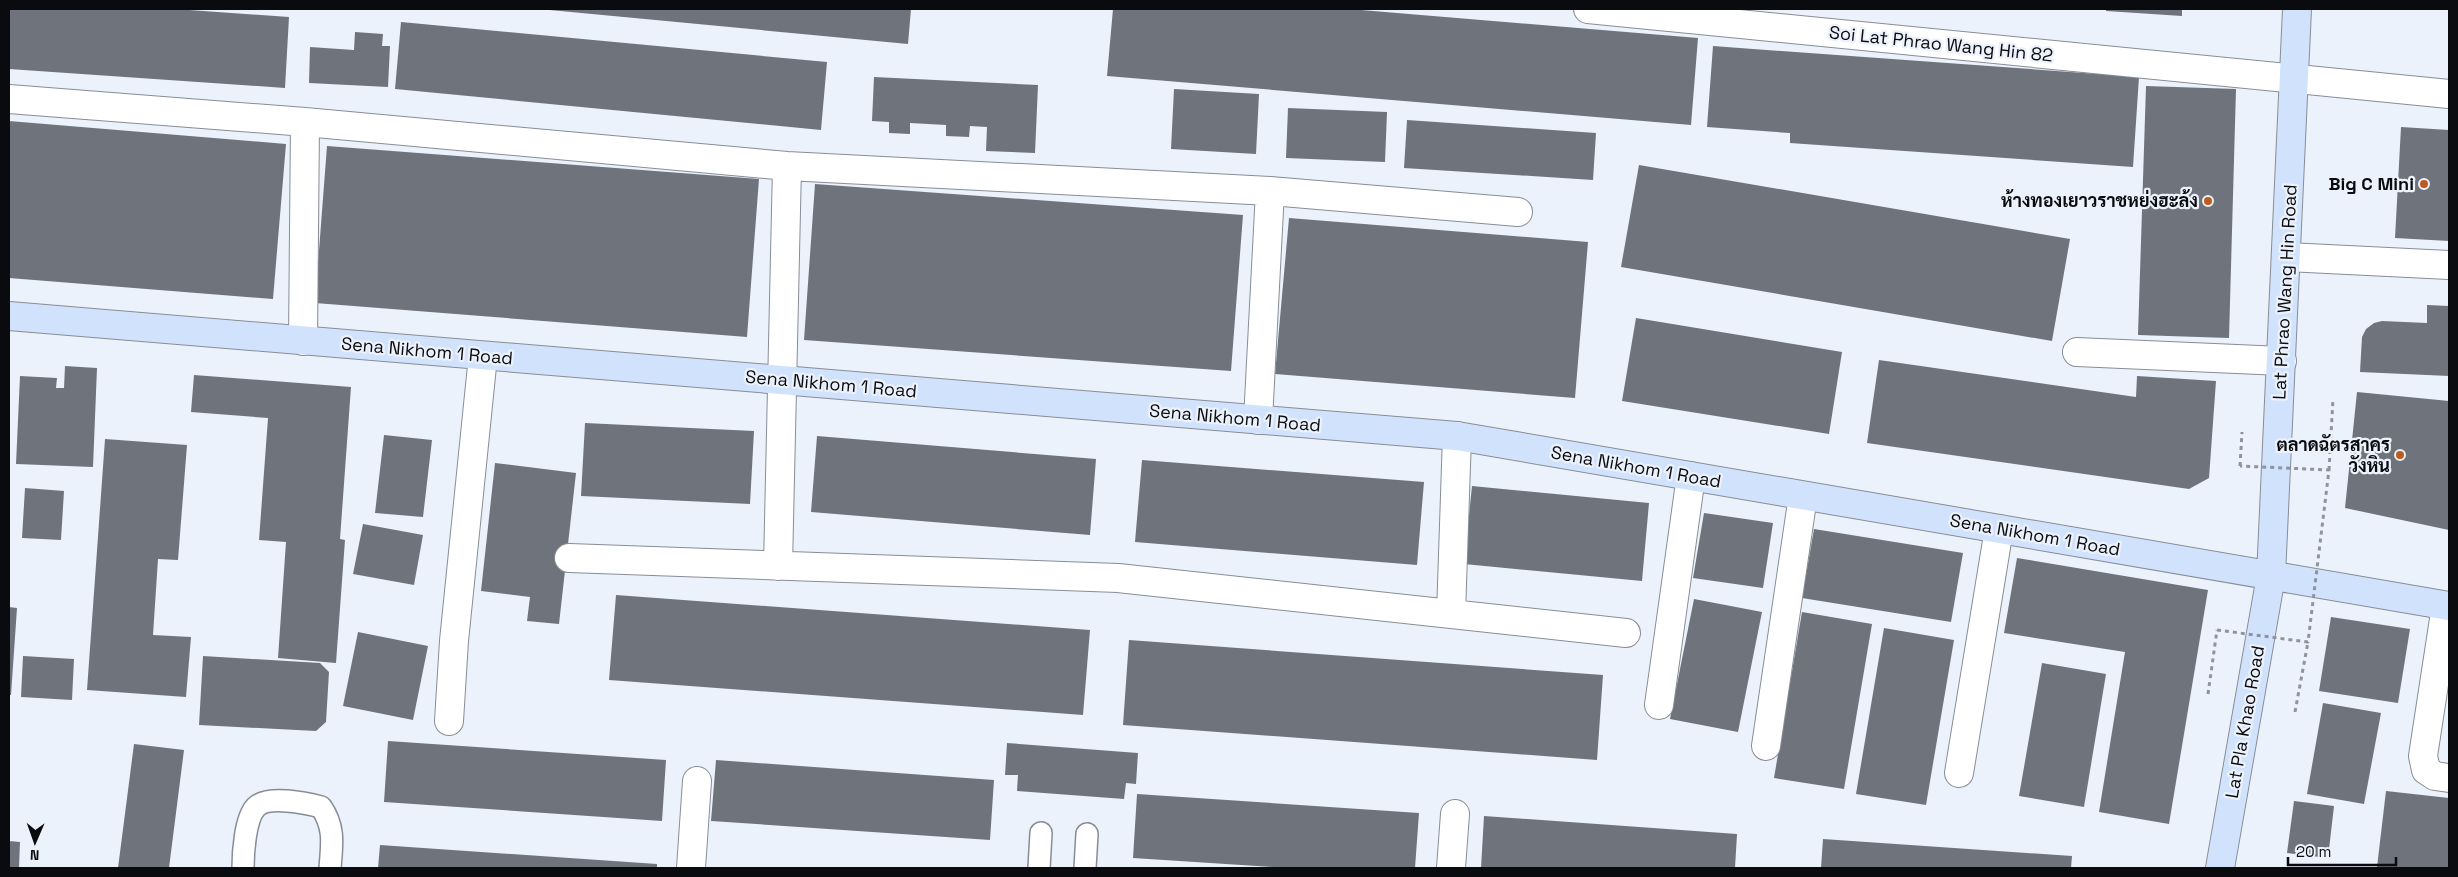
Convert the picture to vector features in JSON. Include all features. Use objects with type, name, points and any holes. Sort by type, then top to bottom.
[{"type":"street","name":"Soi Lat Phrao Wang Hin 82","points":[[1588,9],[2449,94]]},
{"type":"street","name":"Lat Phrao Wang Hin Road","points":[[2270,576],[2287,257],[2297,9]]},
{"type":"street","points":[[9,99],[305,122],[787,166],[1270,191],[1518,212]]},
{"type":"street","points":[[303,341],[305,122]]},
{"type":"street","points":[[778,566],[787,166]]},
{"type":"street","points":[[1258,420],[1270,191]]},
{"type":"street","points":[[2287,257],[2449,265]]},
{"type":"street","name":"Sena Nikhom 1 Road","points":[[9,316],[1457,436],[2448,606]]},
{"type":"street","points":[[2077,352],[2282,361]]},
{"type":"street","points":[[449,721],[454,641],[482,356]]},
{"type":"street","points":[[1451,614],[1457,436]]},
{"type":"street","points":[[1659,705],[1691,476]]},
{"type":"street","points":[[1766,746],[1804,496]]},
{"type":"street","points":[[1959,773],[1999,529]]},
{"type":"street","points":[[569,558],[1118,578],[1626,632]]},
{"type":"street","name":"Lat Pla Khao Road","points":[[2220,868],[2270,576]]},
{"type":"street","points":[[2448,606],[2423,756],[2426,770],[2435,776],[2449,778]]},
{"type":"street","points":[[691,868],[697,781]]},
{"type":"street","points":[[1451,868],[1455,814]]},
{"type":"lane","points":[[243,868],[242,845],[255,808],[268,800],[308,803],[321,807],[330,820],[332,842],[330,868]]},
{"type":"lane","points":[[1039,868],[1041,833]]},
{"type":"lane","points":[[1085,868],[1087,834]]},
{"type":"path","points":[[2296,712],[2308,642],[2329,470],[2333,399]]},
{"type":"path","points":[[2240,466],[2329,470]]},
{"type":"path","points":[[2208,694],[2217,630],[2308,642]]},
{"type":"building","points":[[9,9],[175,9],[289,17],[285,88],[9,69]]},
{"type":"building","points":[[539,9],[911,9],[908,44]]},
{"type":"building","points":[[1113,9],[1349,9],[1698,38],[1691,125],[1107,76]]},
{"type":"building","points":[[2106,9],[2182,9],[2182,16],[2106,11]]},
{"type":"building","points":[[401,22],[827,62],[821,130],[395,89]]},
{"type":"building","points":[[355,32],[383,34],[382,46],[390,46],[388,87],[309,83],[310,47],[354,50]]},
{"type":"building","points":[[1713,46],[2139,77],[2133,167],[1790,143],[1790,133],[1707,127]]},
{"type":"building","points":[[874,77],[1038,85],[1035,153],[986,151],[987,127],[970,126],[969,137],[946,136],[946,125],[910,123],[910,134],[889,133],[889,122],[872,121]]},
{"type":"building","points":[[2146,86],[2236,89],[2229,338],[2138,335]]},
{"type":"building","points":[[1174,89],[1259,94],[1256,154],[1171,149]]},
{"type":"building","points":[[1288,108],[1387,112],[1385,162],[1286,158]]},
{"type":"building","points":[[1407,120],[1596,133],[1593,180],[1404,168]]},
{"type":"building","points":[[9,121],[286,144],[273,299],[9,278]]},
{"type":"building","name":"Big C Mini","points":[[2401,127],[2449,130],[2449,241],[2395,238]]},
{"type":"building","points":[[327,146],[759,179],[747,337],[315,303]]},
{"type":"building","points":[[1639,165],[2070,239],[2052,341],[1621,267]]},
{"type":"building","points":[[815,184],[1243,215],[1231,371],[804,340]]},
{"type":"building","points":[[1289,218],[1588,242],[1575,398],[1275,374]]},
{"type":"building","points":[[2427,305],[2449,306],[2449,376],[2360,372],[2362,337],[2366,329],[2374,323],[2382,321],[2427,323]]},
{"type":"building","points":[[1636,318],[1842,352],[1829,434],[1622,401]]},
{"type":"building","points":[[1879,360],[2136,397],[2137,376],[2216,381],[2209,478],[2189,489],[1867,443]]},
{"type":"building","points":[[65,366],[97,368],[93,467],[16,464],[20,376],[57,378],[56,388],[64,388]]},
{"type":"building","points":[[194,375],[351,387],[340,539],[345,540],[336,663],[278,658],[286,542],[259,540],[268,418],[191,412]]},
{"type":"building","name":"ตลาดฉัตรสาคร วังหิน","points":[[2357,392],[2449,401],[2449,530],[2345,508]]},
{"type":"building","points":[[585,423],[754,431],[750,504],[581,496]]},
{"type":"building","points":[[384,435],[432,440],[423,517],[375,513]]},
{"type":"building","points":[[817,436],[1096,459],[1090,535],[811,512]]},
{"type":"building","points":[[105,439],[187,445],[178,560],[158,559],[153,635],[191,637],[186,697],[87,690]]},
{"type":"building","points":[[1142,460],[1424,482],[1417,565],[1135,542]]},
{"type":"building","points":[[495,463],[576,473],[559,624],[527,621],[530,597],[481,591]]},
{"type":"building","points":[[1472,486],[1649,503],[1642,581],[1464,564]]},
{"type":"building","points":[[25,488],[64,491],[61,540],[22,538]]},
{"type":"building","points":[[1704,513],[1773,523],[1763,588],[1693,578]]},
{"type":"building","points":[[363,524],[423,535],[414,585],[353,574]]},
{"type":"building","points":[[1814,529],[1963,553],[1951,622],[1802,598]]},
{"type":"building","points":[[2017,558],[2208,590],[2169,824],[2099,812],[2125,652],[2004,633]]},
{"type":"building","points":[[616,595],[1090,630],[1083,715],[609,680]]},
{"type":"building","points":[[1694,599],[1762,612],[1738,732],[1670,719]]},
{"type":"building","points":[[9,607],[17,608],[11,695],[9,695]]},
{"type":"building","points":[[1802,612],[1872,624],[1844,789],[1774,778]]},
{"type":"building","points":[[2331,617],[2410,629],[2398,703],[2319,691]]},
{"type":"building","points":[[1884,628],[1954,640],[1926,805],[1856,794]]},
{"type":"building","points":[[358,632],[428,646],[413,720],[343,706]]},
{"type":"building","points":[[1129,640],[1603,675],[1597,760],[1123,725]]},
{"type":"building","points":[[23,656],[74,659],[72,700],[21,697]]},
{"type":"building","points":[[203,656],[320,663],[329,672],[326,722],[316,731],[199,725]]},
{"type":"building","points":[[2042,663],[2106,674],[2084,807],[2019,796]]},
{"type":"building","points":[[2323,703],[2381,713],[2364,804],[2307,794]]},
{"type":"building","points":[[388,741],[666,760],[662,821],[384,802]]},
{"type":"building","points":[[1007,743],[1138,753],[1136,784],[1126,783],[1124,799],[1017,791],[1018,775],[1005,775]]},
{"type":"building","points":[[134,744],[184,750],[169,868],[118,868]]},
{"type":"building","points":[[716,760],[994,780],[990,840],[711,821]]},
{"type":"building","points":[[2386,791],[2449,798],[2449,868],[2377,867]]},
{"type":"building","points":[[1137,794],[1419,813],[1415,868],[1289,868],[1133,858]]},
{"type":"building","points":[[2294,801],[2334,806],[2328,858],[2287,853]]},
{"type":"building","points":[[1484,816],[1737,834],[1735,868],[1481,868]]},
{"type":"building","points":[[1823,839],[2072,856],[2071,868],[1821,868]]},
{"type":"building","points":[[9,841],[20,842],[19,868],[9,868]]},
{"type":"building","points":[[380,845],[657,864],[657,868],[378,868]]},
{"type":"place","name":"Big C Mini","points":[[2424,184]]},
{"type":"place","name":"ห้างทองเยาวราชหย่งฮะล้ง","points":[[2208,201]]},
{"type":"place","name":"ตลาดฉัตรสาคร วังหิน","points":[[2400,455]]}]
